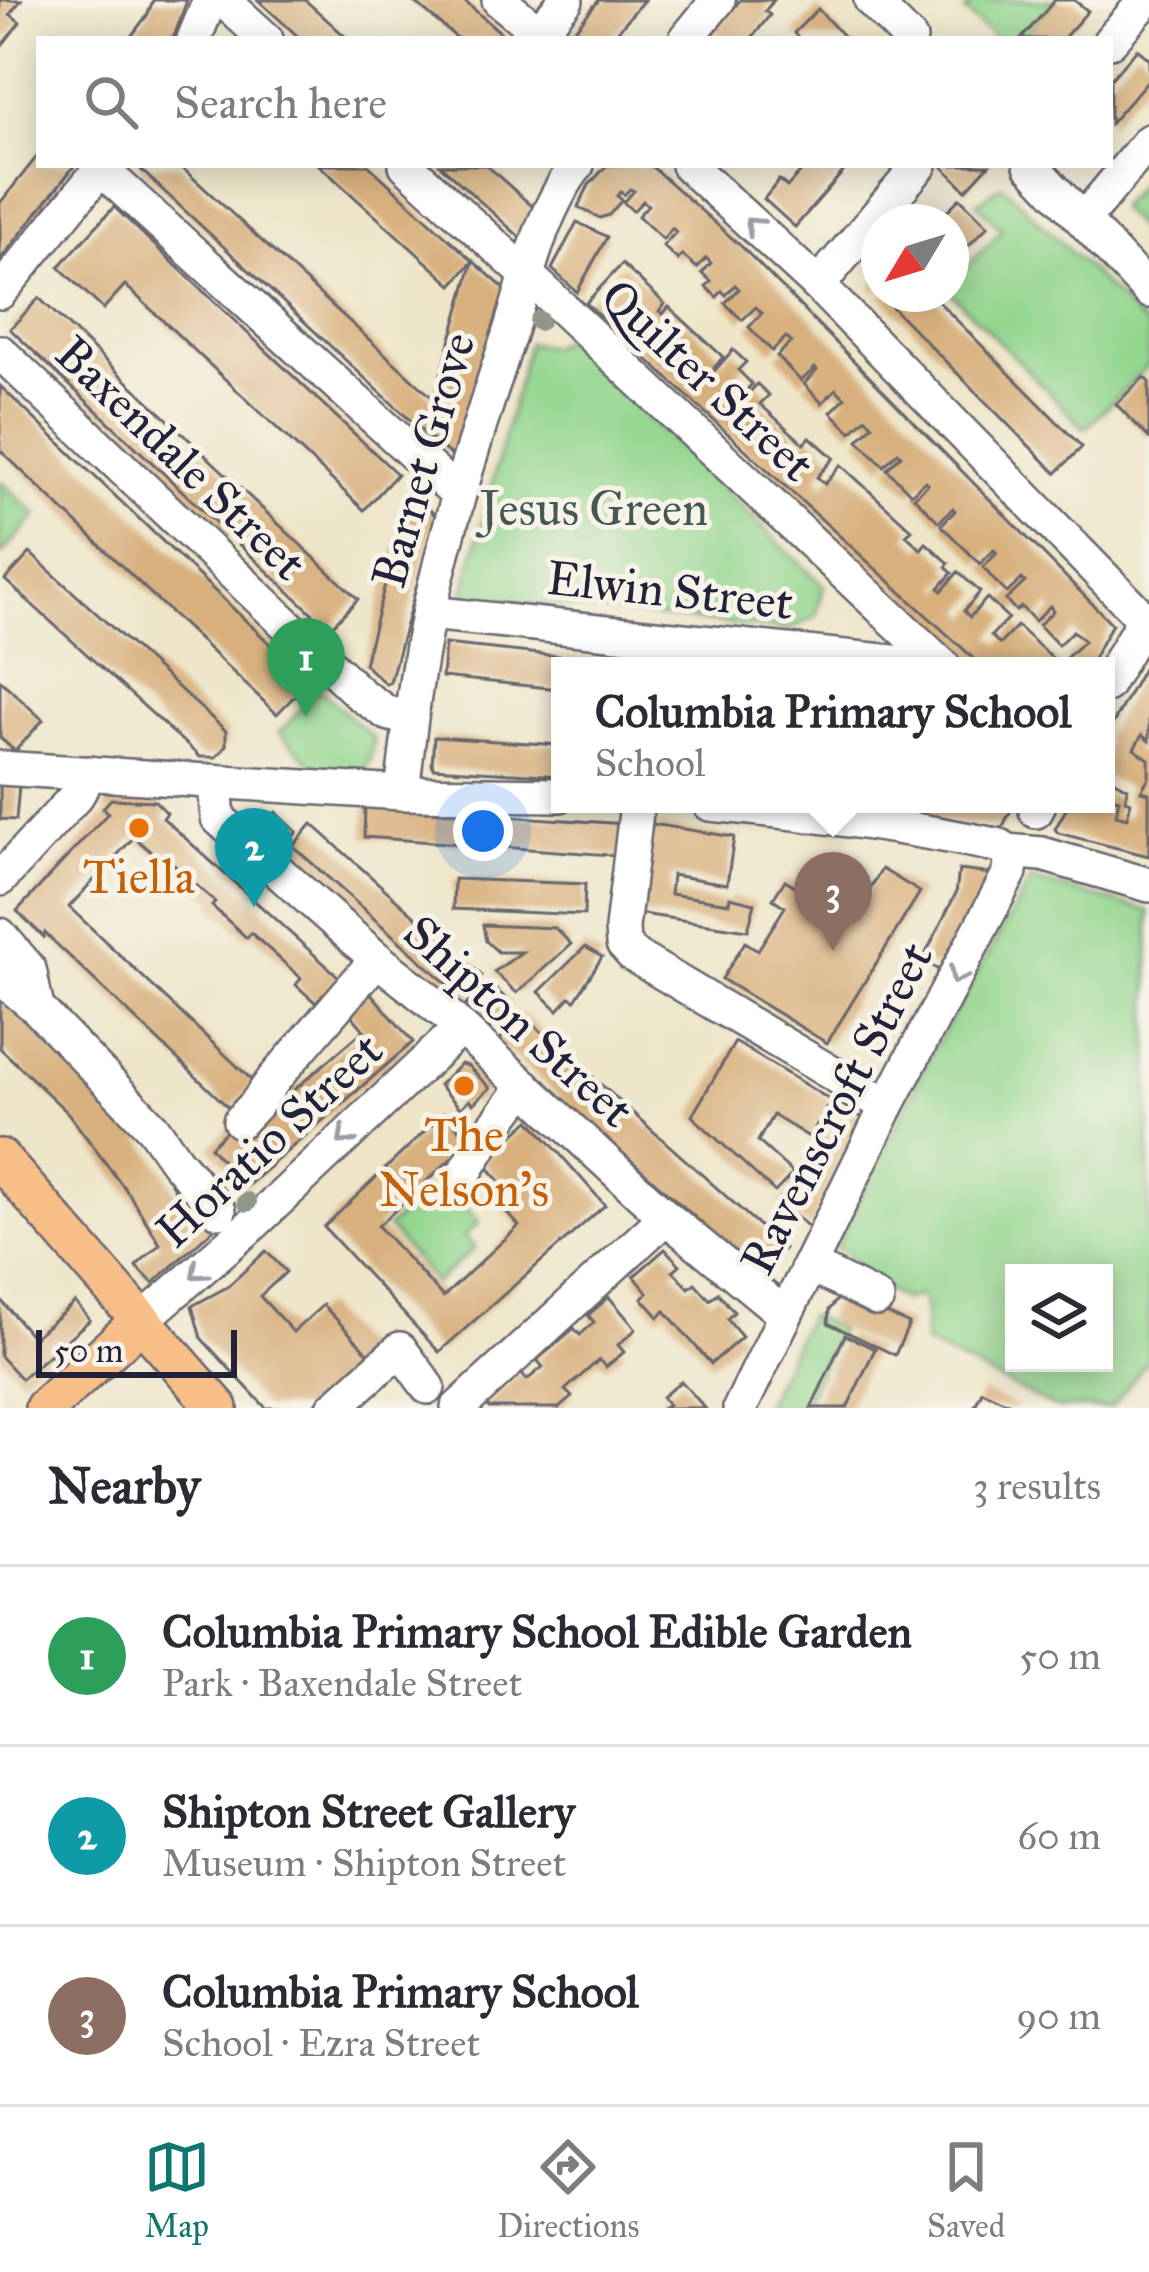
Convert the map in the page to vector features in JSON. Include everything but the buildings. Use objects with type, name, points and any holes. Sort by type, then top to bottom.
[{"type":"main road","points":[[0,1160],[218,1408]]},
{"type":"main road","points":[[45,1408],[141,1321]]},
{"type":"street","points":[[195,36],[210,0]]},
{"type":"street","points":[[223,0],[263,36]]},
{"type":"street","points":[[500,0],[543,36],[566,0]]},
{"type":"street","points":[[688,36],[718,0]]},
{"type":"street","points":[[871,0],[907,36]]},
{"type":"street","points":[[1084,219],[1149,141]]},
{"type":"street","points":[[0,292],[102,168]]},
{"type":"street","points":[[104,168],[458,494]]},
{"type":"street","name":"Quilter Street","points":[[409,168],[933,657]]},
{"type":"street","name":"Barnet Grove","points":[[402,794],[429,613],[458,494],[526,274],[556,199],[576,168]]},
{"type":"street","points":[[691,168],[818,284],[1146,621],[1115,671]]},
{"type":"street","points":[[818,284],[917,168]]},
{"type":"street","points":[[1034,168],[1149,291]]},
{"type":"street","name":"Baxendale Street","points":[[0,352],[360,694],[387,712],[410,719]]},
{"type":"street","name":"Elwin Street","points":[[429,613],[845,657]]},
{"type":"street","points":[[0,767],[402,794],[551,795]]},
{"type":"street","points":[[0,879],[77,795],[90,773]]},
{"type":"street","name":"Shipton Street","points":[[214,783],[218,818],[461,1028],[666,1217],[785,1315]]},
{"type":"street","points":[[636,813],[623,944],[633,955],[887,1106]]},
{"type":"street","points":[[802,813],[1042,854],[1149,885]]},
{"type":"street","name":"Ravenscroft Street","points":[[740,1408],[887,1106],[1010,872],[1007,851]]},
{"type":"street","points":[[0,935],[29,970],[37,1009]]},
{"type":"street","points":[[240,1120],[377,959]]},
{"type":"street","points":[[0,977],[153,1128],[219,1211]]},
{"type":"street","name":"Horatio Street","points":[[141,1321],[254,1223],[461,1028]]},
{"type":"street","points":[[465,1172],[525,1086]]},
{"type":"street","points":[[153,1128],[183,1144],[254,1223]]},
{"type":"street","points":[[466,1405],[666,1217]]},
{"type":"street","points":[[809,1265],[877,1299]]},
{"type":"street","points":[[334,1408],[400,1349],[428,1387]]},
{"type":"green space","points":[[975,0],[1055,0],[1024,36],[993,36],[965,12]]},
{"type":"green space","points":[[1149,173],[1149,240],[1118,208]]},
{"type":"green space","points":[[1002,185],[1149,329],[1149,365],[1085,429],[969,311],[969,264],[1002,230],[977,203]]},
{"type":"green space","name":"Jesus Green","points":[[565,338],[824,586],[816,616],[790,630],[463,597],[528,343],[551,347]]},
{"type":"green space","points":[[0,481],[37,515],[0,556]]},
{"type":"green space","points":[[319,689],[374,739],[369,763],[359,773],[322,773],[279,733]]},
{"type":"green space","points":[[1031,880],[1149,911],[1149,1358],[1111,1408],[1056,1408],[924,1343],[925,1306],[920,1296],[903,1300],[835,1248],[933,1050]]},
{"type":"green space","points":[[442,1180],[479,1223],[464,1236],[475,1248],[435,1283],[387,1227]]},
{"type":"green space","points":[[808,1315],[839,1329],[802,1408],[763,1408]]},
{"type":"place","name":"Columbia Primary School Edible Garden","points":[[306,717]]},
{"type":"place","name":"Tiella","points":[[139,828]]},
{"type":"place","name":"Shipton Street Gallery","points":[[254,907]]},
{"type":"place","name":"Columbia Primary School","points":[[833,951]]},
{"type":"place","name":"The Nelson's","points":[[464,1086]]}]
